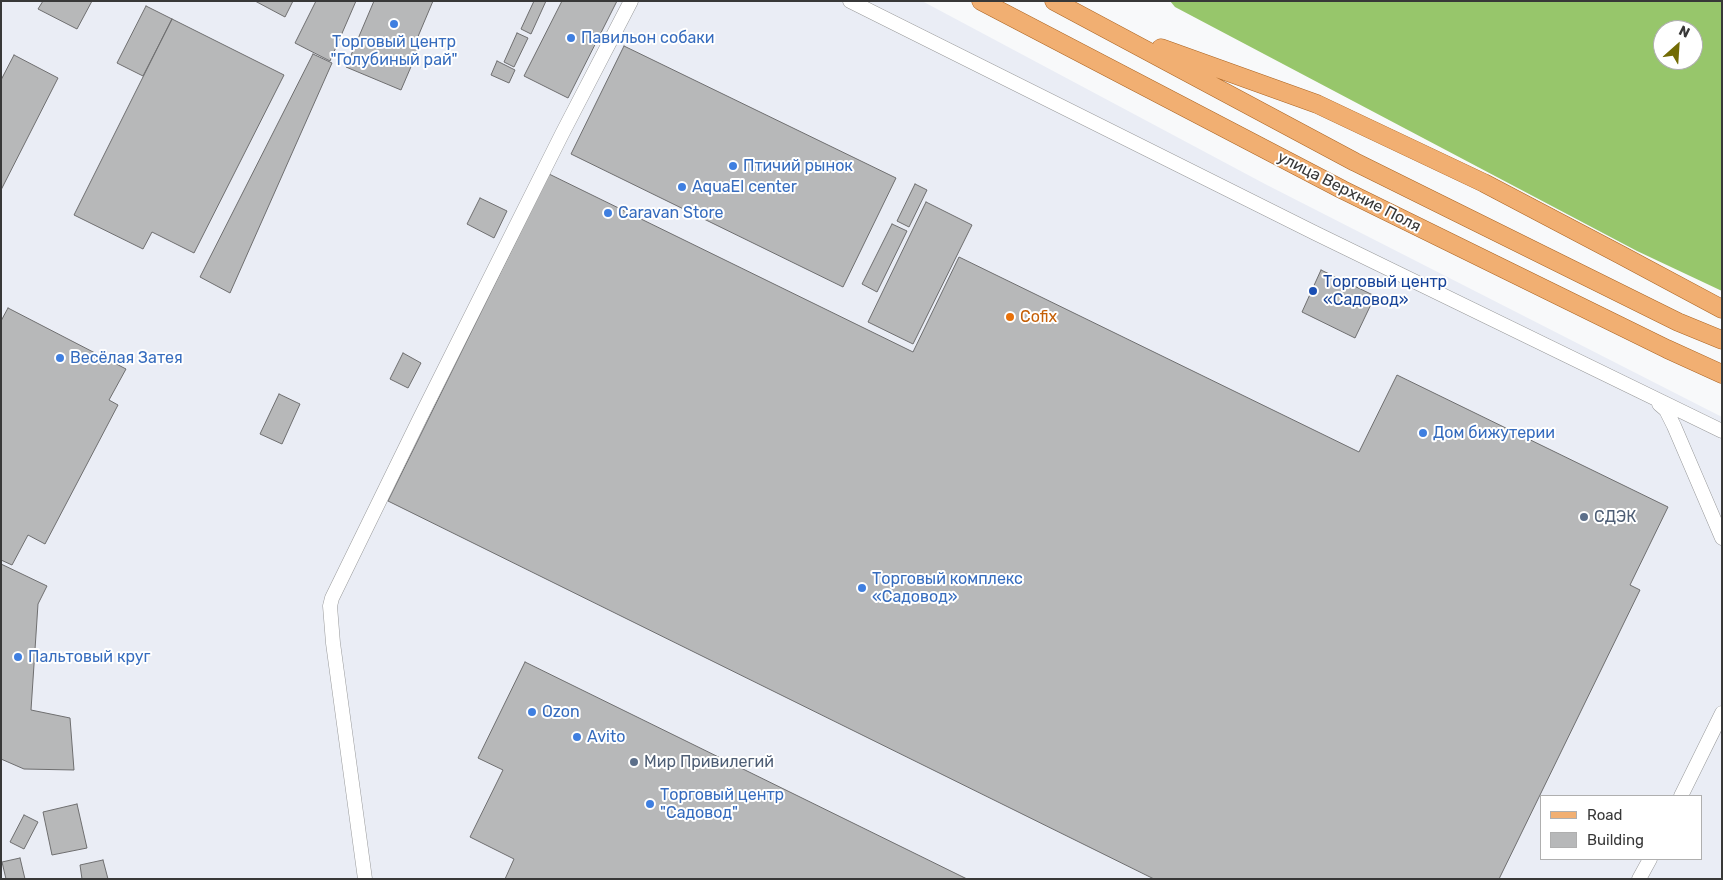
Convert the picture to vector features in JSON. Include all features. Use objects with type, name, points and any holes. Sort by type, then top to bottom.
[{"type":"main road","name":"улица Верхние Поля","points":[[981,1],[1343,190],[1667,349],[1722,374]]},
{"type":"main road","name":"улица Верхние Поля","points":[[1054,1],[1355,162],[1678,322],[1722,340]]},
{"type":"main road","points":[[1108,29],[1318,104],[1484,183],[1621,254],[1722,310]]},
{"type":"street","points":[[365,879],[334,643],[330,606],[332,598],[420,418],[631,1]]},
{"type":"street","points":[[850,1],[1315,233],[1721,431]]},
{"type":"street","points":[[1650,396],[1666,410],[1722,538]]},
{"type":"street","points":[[1681,795],[1722,713]]},
{"type":"street","points":[[1639,879],[1649,860]]},
{"type":"shaded area","name":"Торговый комплекс «Садовод»","points":[[1,1],[922,1],[1265,184],[1722,417],[1722,879],[1,879]]},
{"type":"green space","points":[[1170,1],[1722,1],[1722,291],[1637,251],[1175,7]]},
{"type":"building","points":[[43,1],[92,1],[77,29],[38,9]]},
{"type":"building","points":[[255,1],[293,1],[285,17]]},
{"type":"building","points":[[316,1],[356,1],[330,61],[295,43]]},
{"type":"building","name":"Торговый центр \"Голубиный рай\"","points":[[374,1],[433,1],[414,46],[419,48],[401,90],[346,67]]},
{"type":"building","points":[[534,1],[546,1],[531,34],[521,29]]},
{"type":"building","name":"Павильон собаки","points":[[562,1],[617,1],[568,98],[524,76]]},
{"type":"building","points":[[146,6],[172,19],[143,76],[117,63]]},
{"type":"building","points":[[172,19],[284,75],[194,253],[152,232],[143,249],[74,215]]},
{"type":"building","points":[[517,33],[528,38],[514,67],[504,62]]},
{"type":"building","name":"Птичий рынок","points":[[624,46],[896,178],[843,287],[571,154]]},
{"type":"building","points":[[313,54],[332,63],[230,293],[200,277]]},
{"type":"building","points":[[14,55],[58,78],[1,190],[1,80]]},
{"type":"building","points":[[497,61],[515,70],[509,83],[491,75]]},
{"type":"building","points":[[549,174],[913,352],[959,257],[1359,452],[1397,375],[1668,507],[1630,585],[1640,590],[1499,879],[1154,879],[388,501]]},
{"type":"building","points":[[915,184],[927,190],[909,227],[897,221]]},
{"type":"building","points":[[480,198],[507,211],[494,238],[467,224]]},
{"type":"building","points":[[926,202],[972,225],[913,344],[868,322]]},
{"type":"building","points":[[892,224],[907,231],[877,292],[862,284]]},
{"type":"building","points":[[1321,270],[1375,296],[1355,338],[1302,312]]},
{"type":"building","points":[[8,308],[126,369],[109,400],[118,405],[45,544],[28,535],[12,565],[1,560],[1,321]]},
{"type":"building","points":[[403,353],[421,363],[408,388],[390,379]]},
{"type":"building","points":[[279,394],[300,404],[282,444],[260,434]]},
{"type":"building","name":"Пальтовый круг","points":[[1,564],[47,586],[38,604],[31,710],[70,718],[74,770],[24,769],[1,759]]},
{"type":"building","name":"Торговый центр \"Садовод\"","points":[[525,662],[967,879],[505,879],[514,859],[470,837],[503,770],[478,758]]},
{"type":"building","points":[[77,804],[87,848],[52,855],[43,812]]},
{"type":"building","points":[[24,815],[38,822],[24,849],[10,842]]},
{"type":"building","points":[[20,858],[25,879],[6,879],[2,862]]},
{"type":"building","points":[[103,860],[108,879],[82,879],[80,865]]},
{"type":"place","name":"Торговый центр \"Голубиный рай\"","points":[[394,24]]},
{"type":"place","name":"Павильон собаки","points":[[571,38]]},
{"type":"place","name":"Птичий рынок","points":[[733,166]]},
{"type":"place","name":"AquaEl center","points":[[682,187]]},
{"type":"place","name":"Caravan Store","points":[[608,213]]},
{"type":"place","name":"Торговый центр «Садовод»","points":[[1313,291]]},
{"type":"place","name":"Cofix","points":[[1010,317]]},
{"type":"place","name":"Весёлая Затея","points":[[60,358]]},
{"type":"place","name":"Дом бижутерии","points":[[1423,433]]},
{"type":"place","name":"СДЭК","points":[[1584,517]]},
{"type":"place","name":"Торговый комплекс «Садовод»","points":[[862,588]]},
{"type":"place","name":"Пальтовый круг","points":[[18,657]]},
{"type":"place","name":"Ozon","points":[[532,712]]},
{"type":"place","name":"Avito","points":[[577,737]]},
{"type":"place","name":"Мир Привилегий","points":[[634,762]]},
{"type":"place","name":"Торговый центр \"Садовод\"","points":[[650,804]]}]
